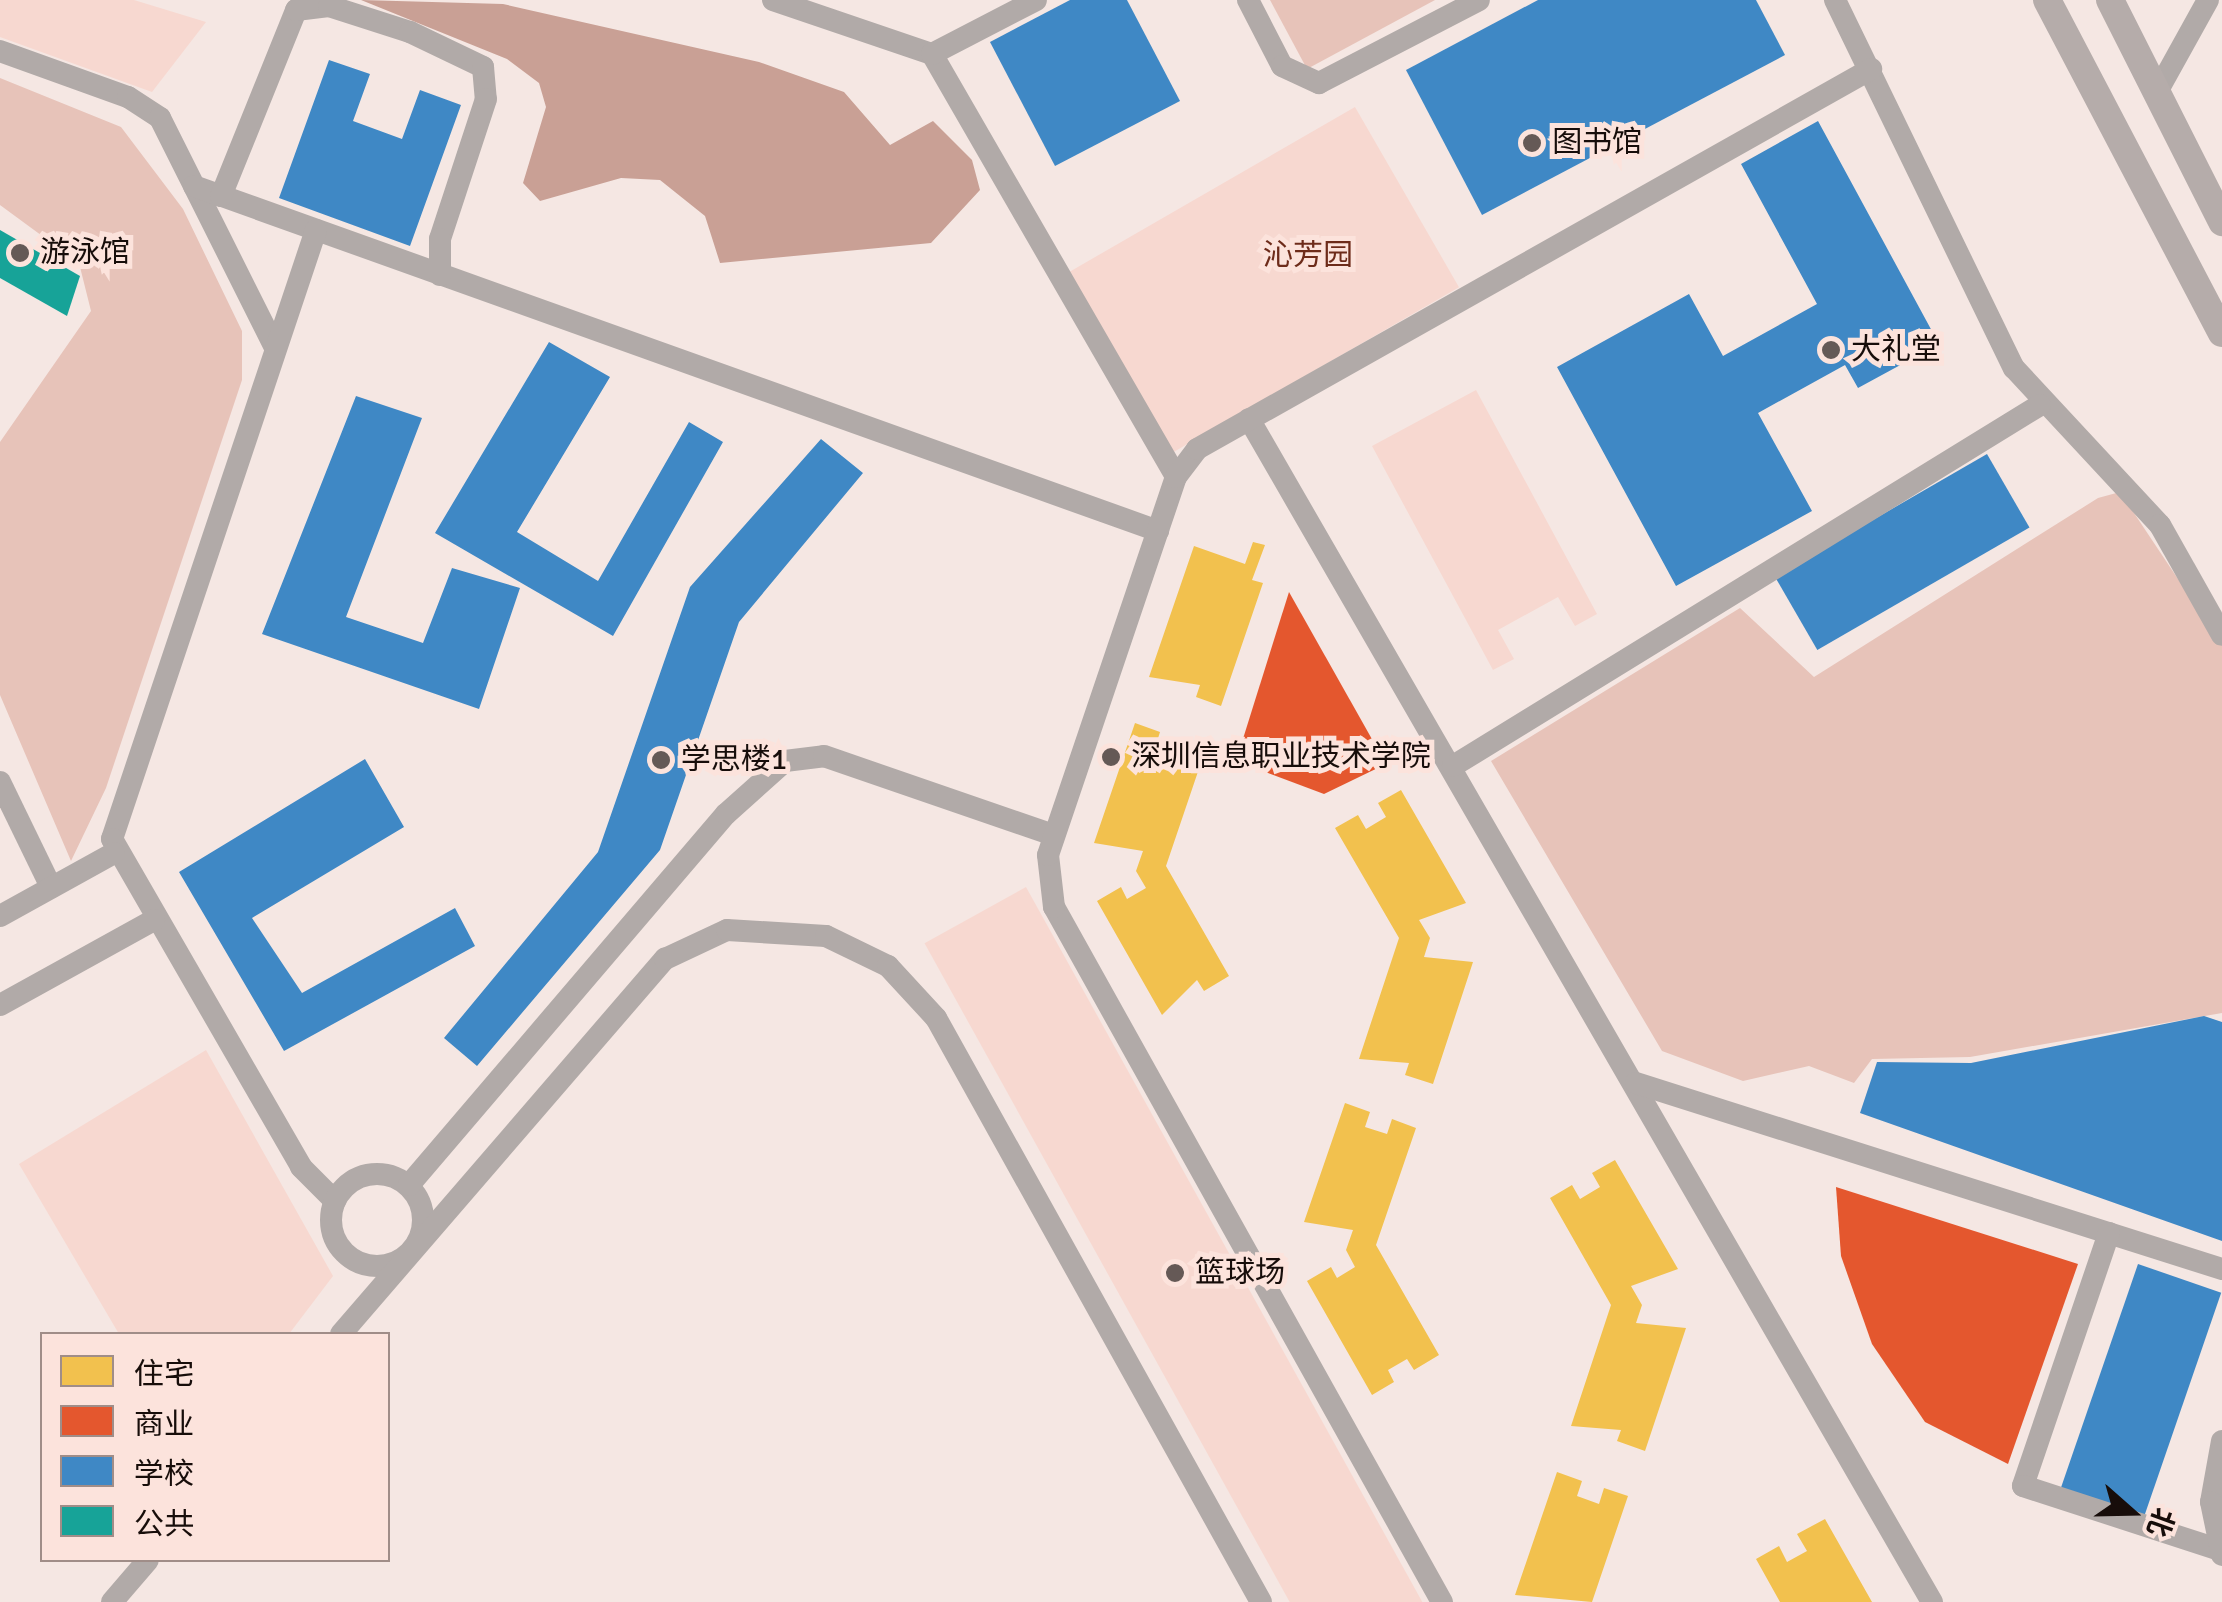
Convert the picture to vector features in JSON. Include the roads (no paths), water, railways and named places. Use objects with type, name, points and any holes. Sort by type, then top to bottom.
[{"type":"main road","points":[[2047,0],[2222,333]]},
{"type":"main road","points":[[2110,0],[2222,222]]},
{"type":"street","points":[[773,0],[932,54],[1176,477]]},
{"type":"street","points":[[932,54],[1036,0]]},
{"type":"street","points":[[1248,0],[1282,66],[1319,82],[1479,0]]},
{"type":"street","points":[[1835,0],[2040,406],[2160,525],[2222,636]]},
{"type":"street","points":[[2156,92],[2208,0]]},
{"type":"street","points":[[220,196],[296,10],[329,6],[410,32],[482,68],[486,99],[440,238],[440,274]]},
{"type":"street","points":[[0,51],[147,106],[194,186],[275,348]]},
{"type":"street","points":[[1442,1602],[1054,907],[1046,873],[1054,835],[1176,477],[1197,449],[1871,69]]},
{"type":"street","points":[[194,186],[1158,531]]},
{"type":"street","points":[[316,230],[114,824],[114,853],[301,1168],[335,1200],[336,1243],[358,1262],[386,1266],[412,1252],[424,1225],[409,1186]]},
{"type":"street","points":[[1453,766],[2040,406]]},
{"type":"street","points":[[1249,419],[1453,766],[1932,1602]]},
{"type":"street","points":[[409,1186],[726,814],[785,761],[824,756],[1054,835]]},
{"type":"street","points":[[0,782],[51,887]]},
{"type":"street","points":[[0,916],[114,853]]},
{"type":"street","points":[[0,1005],[154,920]]},
{"type":"street","points":[[342,1332],[665,959],[696,939],[761,926],[860,949],[936,1018],[1261,1602]]},
{"type":"street","points":[[1636,1083],[2222,1269]]},
{"type":"street","points":[[335,1200],[368,1174],[409,1186]]},
{"type":"street","points":[[2109,1233],[2023,1486],[2221,1552]]},
{"type":"street","points":[[2221,1552],[2210,1502],[2222,1440]]},
{"type":"street","points":[[112,1602],[146,1562]]},
{"type":"place","name":"图书馆","points":[[1532,143]]},
{"type":"place","name":"游泳馆","points":[[20,253]]},
{"type":"place","name":"大礼堂","points":[[1831,350]]},
{"type":"place","name":"深圳信息职业技术学院","points":[[1111,757]]},
{"type":"place","name":"学思楼1","points":[[661,760]]},
{"type":"place","name":"篮球场","points":[[1175,1273]]},
{"type":"park label","name":"沁芳园","points":[[1308,256]]}]
